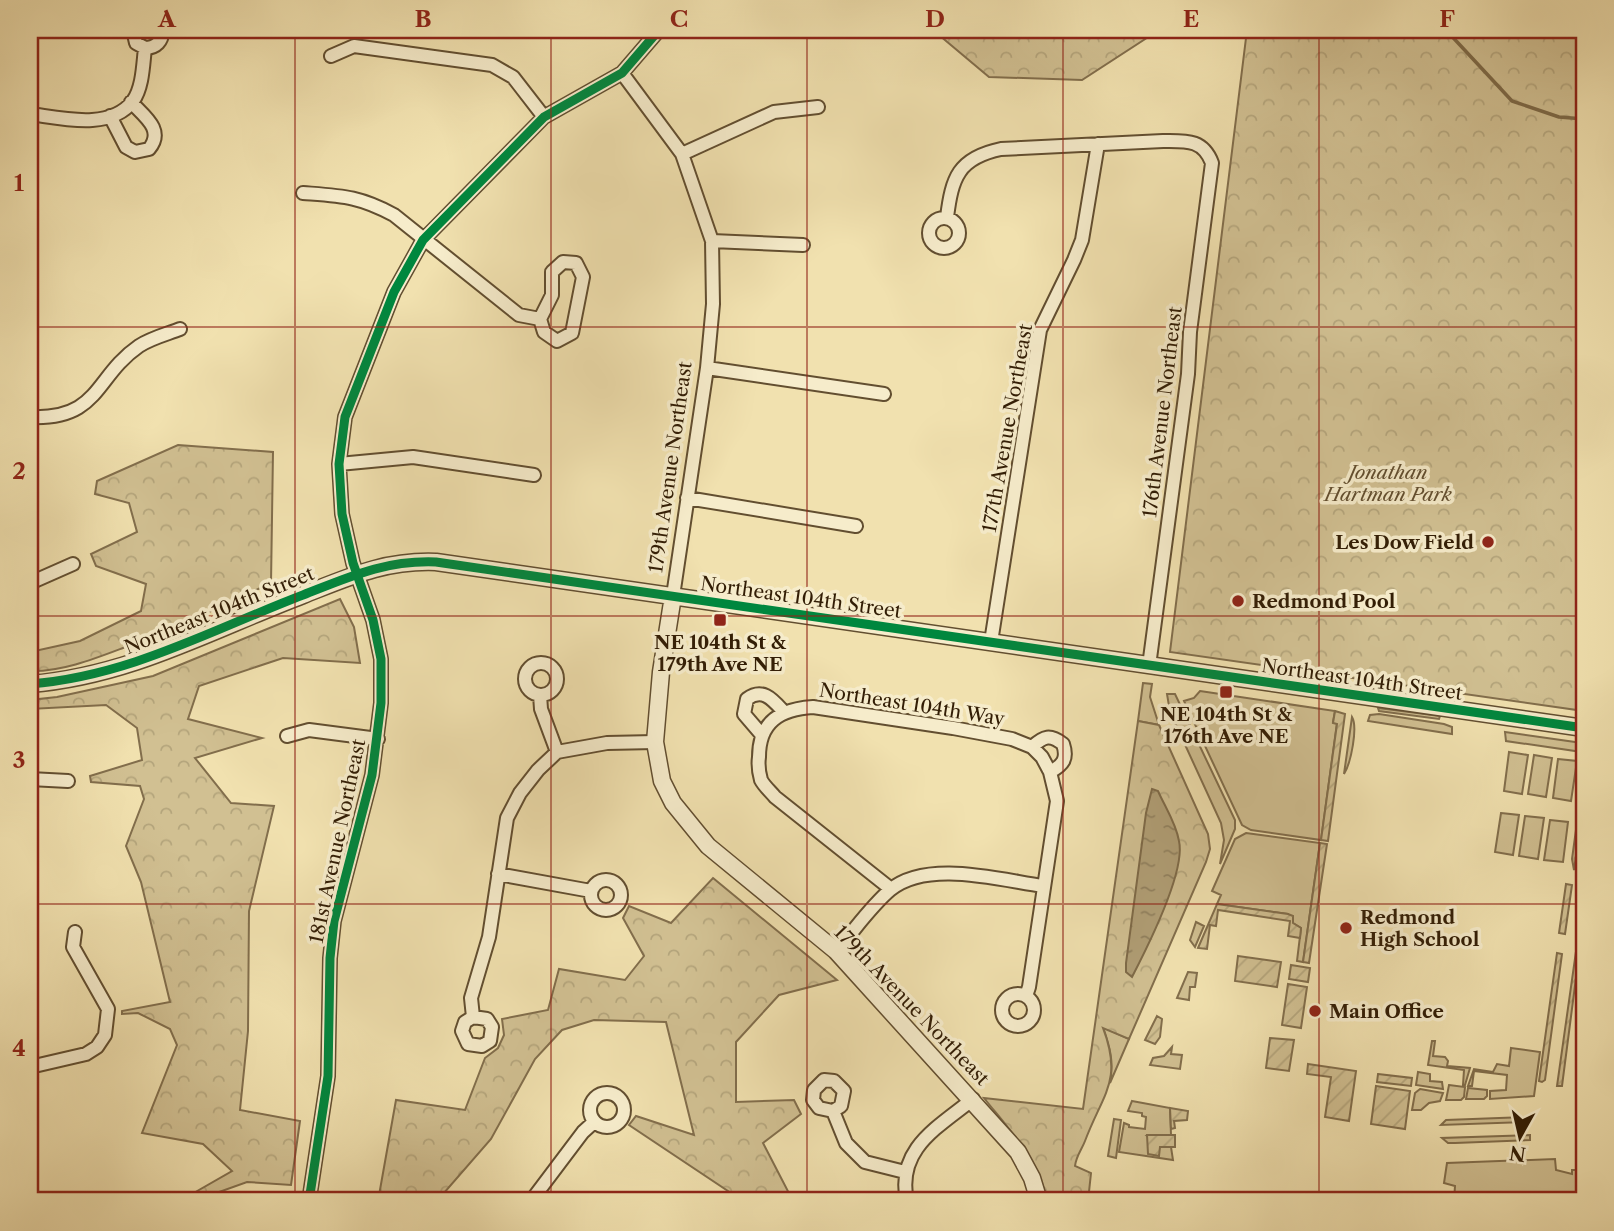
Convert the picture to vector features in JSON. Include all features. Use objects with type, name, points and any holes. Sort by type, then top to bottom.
[{"type":"street","points":[[133,30],[136,43],[145,48],[156,46],[162,30]]},
{"type":"street","name":"181st Avenue Northeast","points":[[309,1201],[328,1076],[330,958],[334,921],[372,775],[381,703],[381,659],[373,620],[356,574],[342,514],[339,464],[345,417],[394,292],[423,240],[544,117],[622,73],[659,30]]},
{"type":"street","points":[[331,56],[354,46],[492,65],[513,77],[544,117]]},
{"type":"street","points":[[30,114],[101,120],[122,110],[131,102],[140,84],[145,48]]},
{"type":"street","name":"179th Avenue Northeast","points":[[622,73],[682,154],[712,241],[713,304],[707,368],[661,672],[655,742],[662,781],[673,803],[708,846],[836,951],[972,1099],[1018,1152],[1032,1178],[1039,1201]]},
{"type":"street","points":[[110,116],[126,147],[135,152],[149,149],[155,141],[155,132],[131,102]]},
{"type":"street","points":[[682,154],[774,112],[818,107]]},
{"type":"street","name":"176th Avenue Northeast","points":[[1098,144],[1186,141],[1203,147],[1212,163],[1190,332],[1188,374],[1149,666]]},
{"type":"street","points":[[947,217],[950,191],[958,173],[971,160],[984,153],[1001,149],[1098,144]]},
{"type":"street","name":"177th Avenue Northeast","points":[[991,642],[1040,330],[1082,240],[1098,144]]},
{"type":"street","points":[[303,193],[352,197],[374,204],[394,215],[519,315],[540,319]]},
{"type":"street","points":[[712,241],[803,246]]},
{"type":"street","points":[[563,262],[576,263],[583,277],[572,333],[557,341],[544,332],[540,319],[552,295],[552,272],[563,262]]},
{"type":"street","points":[[30,417],[51,418],[73,410],[93,398],[122,360],[141,344],[180,329]]},
{"type":"street","points":[[707,368],[884,394]]},
{"type":"street","points":[[339,464],[413,457],[534,475]]},
{"type":"street","points":[[687,498],[856,526]]},
{"type":"street","name":"Northeast 104th Street","points":[[30,684],[80,677],[145,660],[356,574],[408,561],[436,562],[1584,728]]},
{"type":"street","points":[[30,583],[73,564]]},
{"type":"street","points":[[762,735],[744,715],[747,699],[757,694],[768,696],[784,712],[771,722],[762,735],[758,764],[762,781],[775,797],[891,889]]},
{"type":"street","points":[[540,695],[541,709],[557,752]]},
{"type":"street","name":"Northeast 104th Way","points":[[784,712],[813,707],[992,734],[1032,747],[1042,757],[1050,772],[1057,801],[1030,987],[1026,996]]},
{"type":"street","points":[[287,736],[309,730],[378,739]]},
{"type":"street","name":"Northeast 104th Way","points":[[1032,747],[1042,738],[1049,737],[1063,744],[1065,760],[1062,766],[1050,772]]},
{"type":"street","points":[[473,1017],[471,998],[489,937],[507,818],[520,793],[557,752],[607,744],[655,742]]},
{"type":"street","points":[[30,779],[68,781]]},
{"type":"street","points":[[836,951],[891,889],[922,875],[944,873],[1043,887]]},
{"type":"street","points":[[498,874],[591,891]]},
{"type":"street","points":[[30,1067],[86,1054],[97,1047],[105,1035],[108,1009],[73,947],[75,932]]},
{"type":"street","points":[[907,1201],[905,1172],[923,1140],[972,1099]]},
{"type":"street","points":[[833,1111],[846,1143],[865,1162],[905,1172]]},
{"type":"street","points":[[531,1201],[583,1132],[594,1122]]},
{"type":"street","points":[[67,1201],[125,1201]]},
{"type":"green space","points":[[933,30],[1159,30],[1082,80],[989,77]]},
{"type":"green space","name":"Jonathan Hartman Park","points":[[1247,30],[1584,30],[1584,711],[1170,652]]},
{"type":"green space","points":[[178,445],[273,452],[271,583],[142,641],[101,656],[65,667],[30,671],[30,652],[80,641],[141,611],[146,584],[96,566],[91,554],[137,532],[129,503],[95,494],[97,481]]},
{"type":"green space","points":[[340,599],[354,627],[360,663],[283,658],[199,686],[188,719],[262,738],[195,758],[231,803],[274,806],[249,911],[248,1031],[240,1110],[300,1121],[291,1185],[247,1182],[194,1201],[187,1201],[185,1198],[232,1171],[203,1144],[142,1133],[177,1045],[170,1029],[138,1013],[122,1014],[122,1011],[170,1002],[141,882],[126,846],[144,799],[140,786],[91,782],[90,776],[142,760],[137,728],[106,705],[30,709],[30,700],[57,697],[153,676]]},
{"type":"green space","points":[[1143,683],[1152,684],[1150,697],[1159,725],[1138,721]]},
{"type":"green space","points":[[1200,691],[1335,711],[1333,722],[1337,723],[1321,840],[1251,830],[1242,825],[1184,701],[1194,698]]},
{"type":"green space","points":[[1167,694],[1175,694],[1235,820],[1235,829],[1220,864],[1224,840],[1221,823],[1170,712]]},
{"type":"green space","points":[[1378,708],[1440,716],[1439,719],[1379,711]]},
{"type":"green space","points":[[1335,711],[1345,714],[1328,841],[1321,840],[1337,724],[1333,723]]},
{"type":"green space","points":[[1370,715],[1444,724],[1452,727],[1452,734],[1368,721]]},
{"type":"green space","points":[[1352,717],[1353,745],[1344,774]]},
{"type":"green space","points":[[1138,721],[1159,725],[1208,834],[1210,849],[1129,1039],[1103,1028],[1109,1046],[1111,1074],[1104,1098],[1075,1166],[1091,1173],[1088,1201],[1046,1201],[1038,1173],[1030,1159],[984,1098],[1083,1109]]},
{"type":"green space","points":[[1505,732],[1575,742],[1582,745],[1582,752],[1506,741]]},
{"type":"green space","points":[[1509,752],[1528,755],[1522,794],[1504,791]]},
{"type":"green space","points":[[1534,755],[1552,758],[1546,797],[1528,794]]},
{"type":"green space","points":[[1558,759],[1577,761],[1571,801],[1553,798]]},
{"type":"green space","points":[[1501,813],[1519,815],[1513,855],[1495,852]]},
{"type":"green space","points":[[1578,815],[1582,815],[1574,870],[1572,859]]},
{"type":"green space","points":[[1525,816],[1544,818],[1538,859],[1519,856]]},
{"type":"green space","points":[[1550,820],[1568,822],[1563,862],[1544,860]]},
{"type":"green space","points":[[1246,833],[1320,843],[1303,962],[1297,961],[1301,928],[1293,923],[1288,914],[1217,904],[1221,895],[1212,891],[1235,839]]},
{"type":"green space","points":[[1320,843],[1327,844],[1309,963],[1303,962]]},
{"type":"green space","points":[[713,878],[837,980],[779,995],[736,1042],[736,1102],[794,1100],[801,1114],[763,1143],[793,1201],[743,1201],[629,1125],[636,1116],[694,1135],[666,1022],[594,1020],[562,1030],[535,1059],[491,1139],[437,1201],[378,1201],[396,1100],[465,1110],[485,1058],[498,1048],[504,1035],[502,1019],[548,1010],[559,969],[625,980],[644,956],[623,918],[629,906],[671,923]]},
{"type":"green space","points":[[1566,884],[1572,885],[1565,934],[1559,933]]},
{"type":"green space","points":[[1217,904],[1293,916],[1293,923],[1301,928],[1300,938],[1288,936],[1290,921],[1218,910],[1216,926],[1210,925],[1207,949],[1198,948]]},
{"type":"green space","points":[[1581,916],[1584,916],[1562,1086],[1557,1086]]},
{"type":"green space","points":[[1196,922],[1204,926],[1195,947],[1190,940]]},
{"type":"green space","points":[[1557,953],[1562,954],[1545,1080],[1542,1082],[1539,1081]]},
{"type":"green space","points":[[1238,956],[1281,962],[1277,987],[1235,981]]},
{"type":"green space","points":[[1291,965],[1310,968],[1308,982],[1289,979]]},
{"type":"green space","points":[[1188,972],[1197,973],[1195,987],[1190,987],[1189,1000],[1177,998]]},
{"type":"green space","points":[[1288,984],[1307,987],[1301,1028],[1282,1025]]},
{"type":"green space","points":[[1157,1016],[1162,1019],[1160,1037],[1155,1044],[1145,1040]]},
{"type":"green space","points":[[1103,1027],[1129,1039],[1110,1083],[1111,1055]]},
{"type":"green space","points":[[1270,1038],[1294,1040],[1289,1071],[1266,1068]]},
{"type":"green space","points":[[1432,1041],[1435,1041],[1433,1056],[1445,1057],[1447,1066],[1470,1068],[1465,1085],[1464,1070],[1428,1065]]},
{"type":"green space","points":[[1172,1047],[1171,1054],[1182,1055],[1180,1069],[1150,1065],[1153,1058],[1164,1056]]},
{"type":"green space","points":[[1511,1048],[1540,1052],[1534,1096],[1490,1099],[1490,1091],[1506,1090],[1507,1075],[1474,1071],[1472,1086],[1468,1086],[1474,1069],[1493,1072],[1497,1064],[1509,1066]]},
{"type":"green space","points":[[1308,1064],[1356,1071],[1349,1121],[1325,1117],[1331,1077],[1307,1074]]},
{"type":"green space","points":[[1418,1072],[1430,1074],[1430,1081],[1442,1082],[1443,1089],[1416,1085]]},
{"type":"green space","points":[[1378,1074],[1412,1078],[1411,1086],[1377,1082]]},
{"type":"green space","points":[[1449,1085],[1465,1087],[1461,1100],[1446,1100]]},
{"type":"green space","points":[[1376,1086],[1410,1091],[1405,1129],[1371,1124]]},
{"type":"green space","points":[[1468,1088],[1487,1090],[1487,1096],[1484,1099],[1466,1099]]},
{"type":"green space","points":[[1420,1089],[1443,1093],[1440,1101],[1429,1103],[1421,1110],[1412,1110],[1415,1093]]},
{"type":"green space","points":[[1132,1101],[1170,1108],[1171,1135],[1147,1136],[1159,1147],[1171,1147],[1173,1160],[1119,1152],[1124,1123],[1129,1127],[1145,1129],[1146,1117],[1142,1116],[1142,1113],[1128,1111]]},
{"type":"green space","points":[[1170,1108],[1188,1111],[1187,1120],[1174,1121],[1175,1128],[1171,1129]]},
{"type":"green space","points":[[1529,1117],[1529,1122],[1441,1125],[1446,1120]]},
{"type":"green space","points":[[1114,1119],[1121,1120],[1116,1158],[1108,1156]]},
{"type":"green space","points":[[1147,1135],[1175,1135],[1175,1147],[1160,1147],[1159,1156],[1148,1154]]},
{"type":"green space","points":[[1530,1135],[1530,1140],[1455,1143],[1448,1143],[1442,1138]]},
{"type":"green space","points":[[1555,1159],[1556,1170],[1572,1174],[1572,1170],[1584,1170],[1584,1201],[1454,1201],[1455,1186],[1444,1183],[1447,1163]]},
{"type":"water","points":[[1152,789],[1158,791],[1173,821],[1178,834],[1180,855],[1164,910],[1132,977],[1126,972],[1126,963],[1146,813]]},
{"type":"waterway","points":[[1446,30],[1512,101],[1559,117],[1584,119]]},
{"type":"cycle path","points":[[309,1201],[328,1076],[330,958],[334,921],[372,775],[381,703],[381,659],[373,620],[353,563],[342,514],[339,464],[345,417],[394,292],[423,240],[544,117],[622,73],[659,30]]},
{"type":"cycle path","points":[[30,684],[102,672],[136,662],[368,571],[400,564],[436,562],[1584,728]]},
{"type":"place","name":"Les Dow Field","points":[[1488,542]]},
{"type":"place","name":"Redmond Pool","points":[[1238,601]]},
{"type":"place","name":"NE 104th St & 179th Ave NE","points":[[720,620]]},
{"type":"place","name":"NE 104th St & 176th Ave NE","points":[[1226,692]]},
{"type":"place","name":"Redmond High School","points":[[1346,928]]},
{"type":"place","name":"Main Office","points":[[1315,1011]]}]
